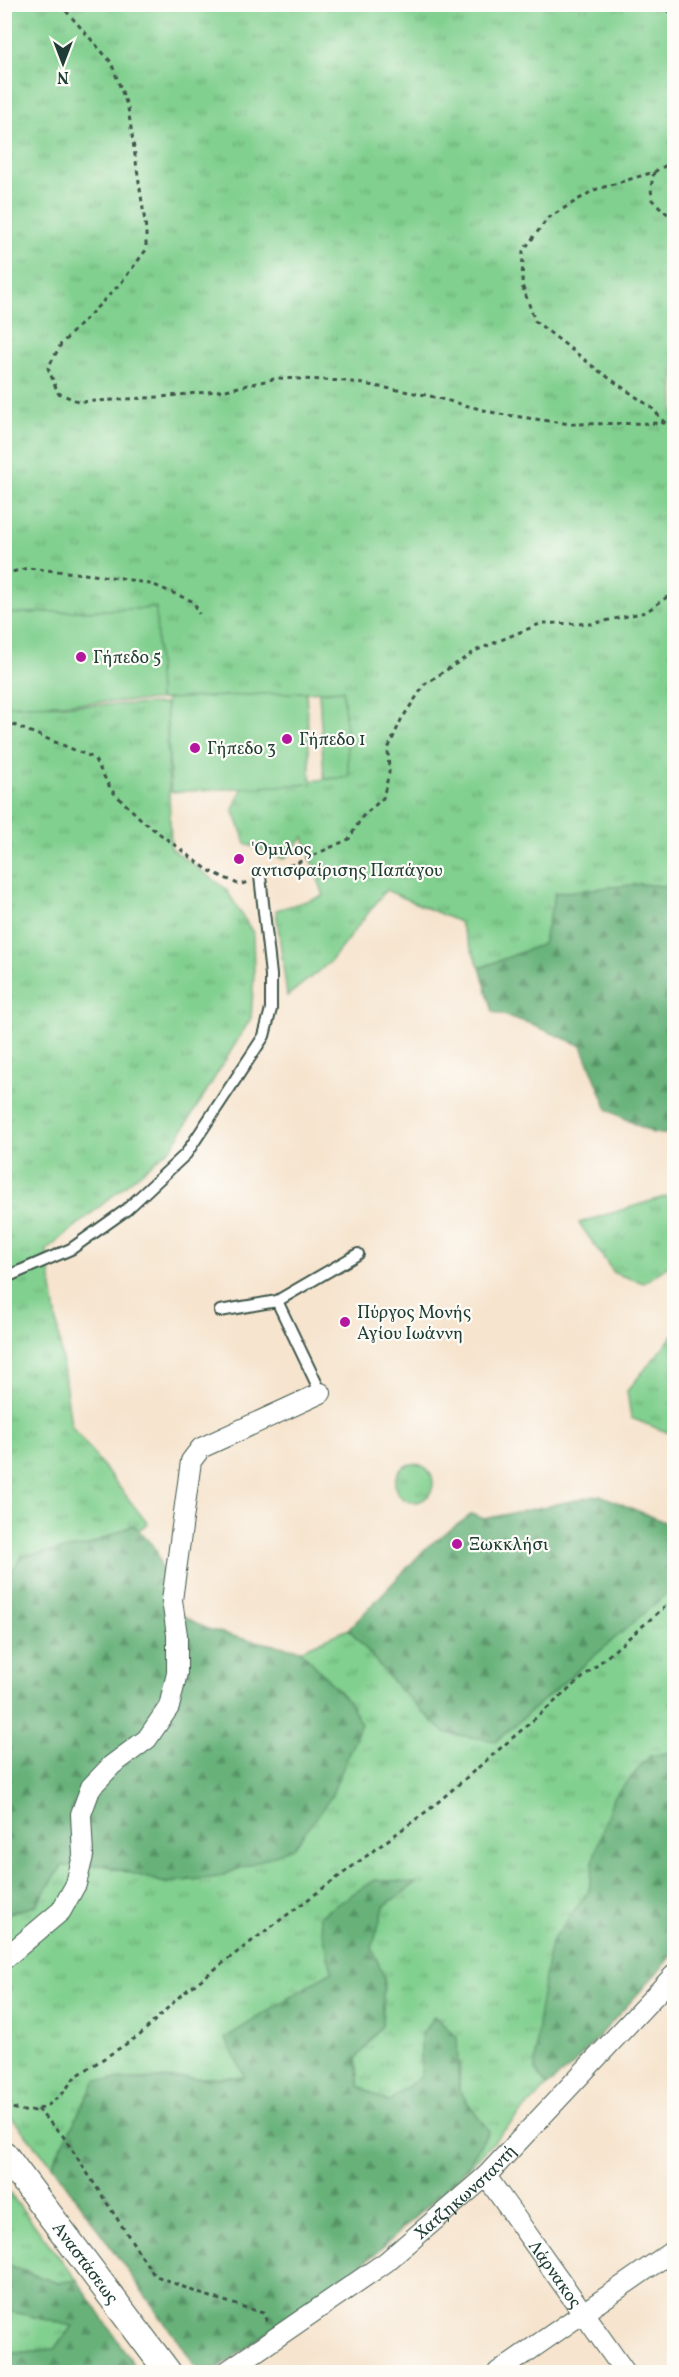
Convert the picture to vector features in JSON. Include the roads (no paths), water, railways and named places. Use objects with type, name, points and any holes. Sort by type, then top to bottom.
[{"type":"street","points":[[4,1959],[61,1911],[76,1884],[83,1856],[81,1814],[91,1787],[112,1765],[147,1739],[169,1707],[177,1673],[177,1635],[172,1600],[191,1461],[201,1448],[321,1393]]},
{"type":"street","name":"Χατζηκωνσταντή","points":[[226,2373],[386,2262],[486,2176],[675,1976]]},
{"type":"street","name":"Αναστάσεως","points":[[7,2161],[168,2373]]},
{"type":"street","name":"Λάρνακος","points":[[486,2176],[625,2373]]},
{"type":"street","points":[[498,2373],[675,2250]]},
{"type":"lane","points":[[4,1278],[71,1249],[135,1202],[186,1154],[264,1036],[271,1009],[271,975],[260,876]]},
{"type":"lane","points":[[220,1311],[277,1300],[358,1254]]},
{"type":"lane","points":[[277,1300],[321,1393]]},
{"type":"place","name":"Γήπεδο 5","points":[[81,657]]},
{"type":"place","name":"Γήπεδο 1","points":[[287,739]]},
{"type":"place","name":"Γήπεδο 3","points":[[195,748]]},
{"type":"place","name":"'Ομιλος αντισφαίρισης Παπάγου","points":[[239,859]]},
{"type":"place","name":"Πύργος Μονής Αγίου Ιωάννη","points":[[345,1322]]},
{"type":"place","name":"Ξωκκλήσι","points":[[457,1544]]}]
